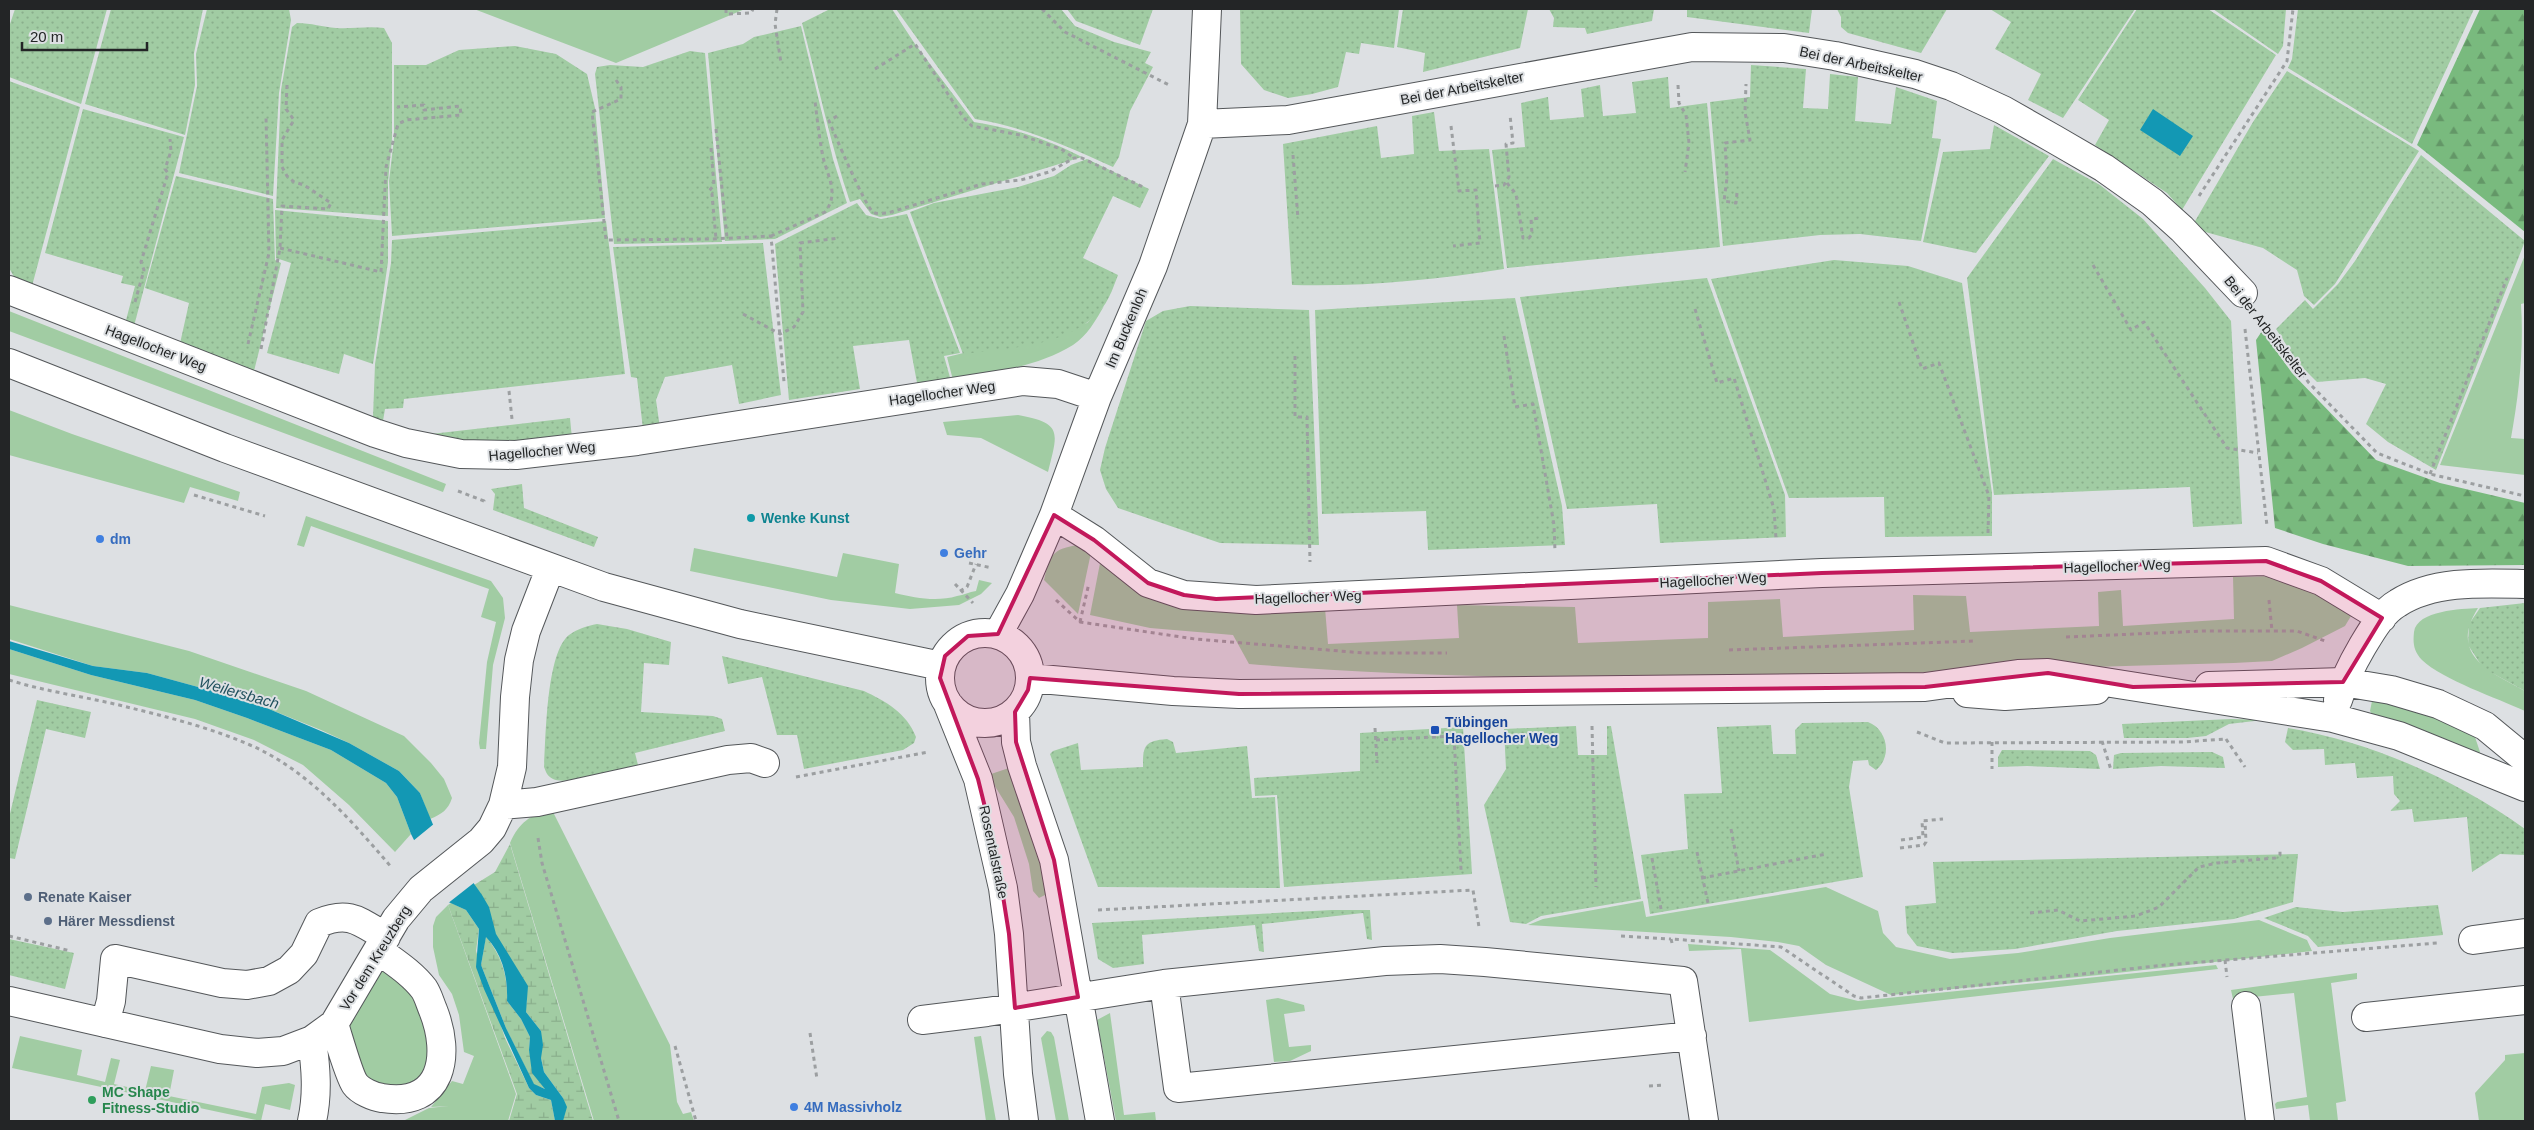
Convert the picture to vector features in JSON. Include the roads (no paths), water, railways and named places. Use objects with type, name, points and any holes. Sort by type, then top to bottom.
[{"type":"street","name":"Im Buckenloh","points":[[998,634],[1028,576],[1054,516],[1097,397],[1153,266],[1202,124],[1207,9]]},
{"type":"street","name":"Bei der Arbeitskelter","points":[[1202,124],[1288,120],[1692,47],[1784,48],[1835,56],[1915,74],[1952,86],[2004,110],[2104,168],[2152,202],[2182,229],[2244,293]]},
{"type":"street","name":"Hagellocher Weg","points":[[9,290],[246,384],[406,443],[461,454],[492,456],[637,441],[1023,381],[1058,384],[1097,397]]},
{"type":"street","points":[[9,363],[225,448],[278,466],[550,569],[604,587],[740,624],[941,666]]},
{"type":"street","name":"Hagellocher Weg","points":[[1054,516],[1094,540],[1148,583],[1184,595],[1216,599],[1256,600],[1778,577],[2266,561],[2321,581],[2382,618]]},
{"type":"street","name":"Vor dem Kreuzberg","points":[[9,1000],[220,1049],[257,1053],[283,1051],[312,1040],[334,1024],[382,944],[420,890],[468,851],[492,828],[504,805],[512,767],[515,697],[519,660],[526,631],[550,569]]},
{"type":"street","points":[[2333,718],[2343,682],[2359,652],[2382,618],[2396,603],[2418,593],[2468,584],[2525,584]]},
{"type":"street","points":[[978,633],[998,634],[1009,639],[1021,651],[1028,666],[1030,678],[1028,690],[1015,712],[1004,719],[991,723],[978,722],[960,716],[947,702],[941,691],[941,666],[951,648],[958,641],[978,633]]},
{"type":"street","points":[[1030,678],[1173,691],[1239,694],[1931,686],[2018,674],[2048,673],[2333,718],[2399,736],[2525,787]]},
{"type":"street","points":[[2133,687],[2343,682],[2391,690],[2438,704],[2485,726],[2525,759]]},
{"type":"street","name":"Rosentalstraße","points":[[947,702],[978,779],[1000,870],[1009,934],[1018,1074],[1024,1121]]},
{"type":"street","points":[[1015,712],[1016,742],[1054,860],[1100,1121]]},
{"type":"street","points":[[504,805],[537,802],[728,760],[751,758],[765,763]]},
{"type":"street","points":[[106,1023],[111,1000],[115,959],[222,983],[247,985],[269,980],[289,970],[304,954],[319,923],[335,916],[350,916],[382,944],[425,990],[438,1022],[442,1047],[442,1066],[431,1086],[418,1095],[387,1099],[374,1096],[355,1085],[334,1024]]},
{"type":"street","points":[[2473,940],[2525,933]]},
{"type":"street","points":[[922,1020],[1015,1008],[1164,984],[1385,961],[1440,959],[1485,962],[1683,981],[1704,1121]]},
{"type":"street","points":[[1164,984],[1178,1088],[1692,1036]]},
{"type":"street","points":[[2366,1017],[2525,1000]]},
{"type":"street","points":[[2246,1006],[2260,1121]]},
{"type":"street","points":[[312,1040],[316,1074],[316,1104],[312,1121]]},
{"type":"water","points":[[2153,109],[2193,136],[2180,156],[2140,130]]},
{"type":"water","points":[[9,641],[93,666],[147,673],[209,690],[269,709],[349,743],[399,771],[420,793],[434,827],[482,895],[489,907],[496,934],[528,986],[526,1012],[541,1031],[543,1045],[541,1058],[544,1072],[563,1098],[567,1107],[563,1121],[555,1121],[551,1100],[536,1095],[529,1088],[476,967],[479,929],[466,910],[444,900],[411,834],[397,797],[386,783],[331,750],[247,718],[195,700],[91,675],[9,649]],"holes":[[[486,937],[492,944],[503,967],[507,983],[507,1001],[521,1019],[530,1037],[529,1050],[532,1073],[545,1089],[534,1084],[506,1028],[481,965]]]},
{"type":"place","name":"Wenke Kunst","points":[[751,518]]},
{"type":"place","name":"dm","points":[[100,539]]},
{"type":"place","name":"Gehr","points":[[944,553]]},
{"type":"place","name":"Tübingen Hagellocher Weg","points":[[1435,730]]},
{"type":"place","name":"Renate Kaiser","points":[[28,897]]},
{"type":"place","name":"Härer Messdienst","points":[[48,921]]},
{"type":"place","name":"MC Shape Fitness-Studio","points":[[92,1100]]},
{"type":"place","name":"4M Massivholz","points":[[794,1107]]},
{"type":"water label","name":"Weilersbach","points":[[239,693]]}]
